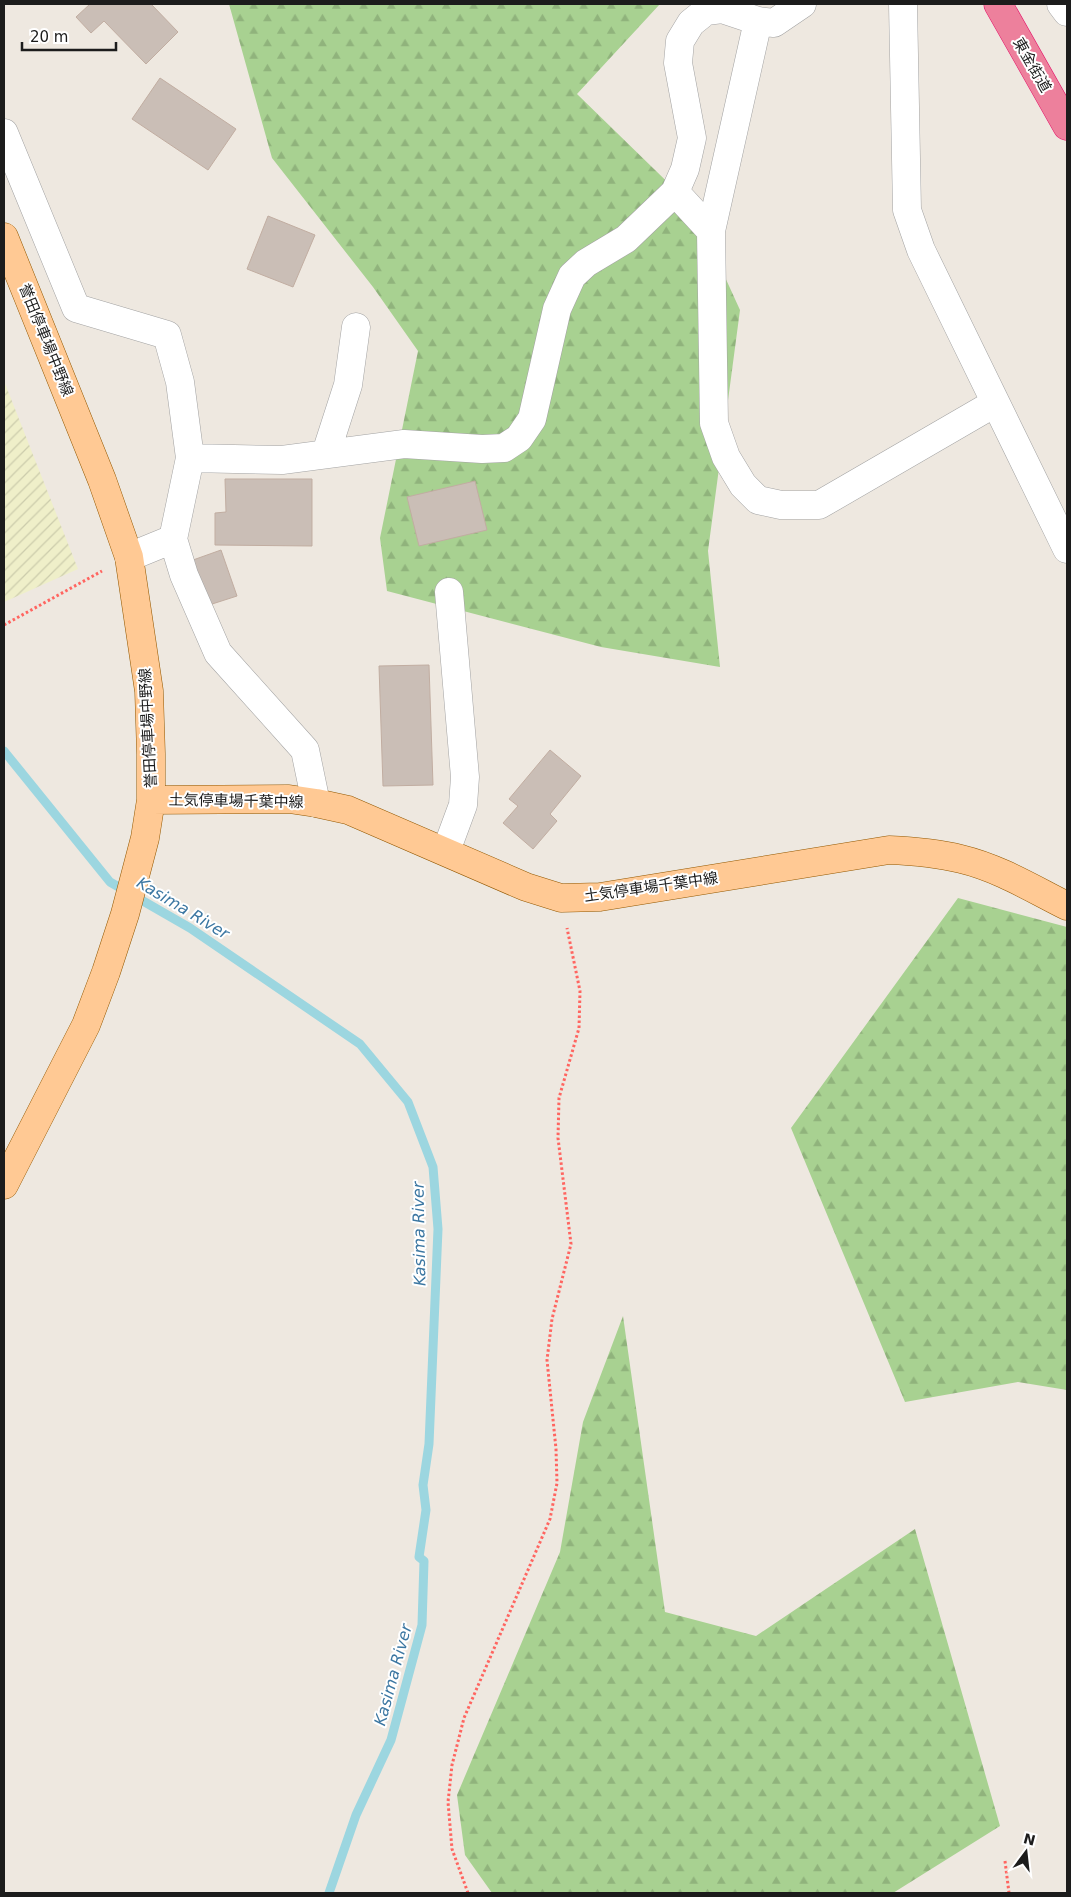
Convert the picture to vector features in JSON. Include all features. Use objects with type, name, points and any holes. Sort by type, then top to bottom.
[{"type":"highway","name":"東金街道","points":[[998,4],[1067,126]]},
{"type":"main road","name":"誉田停車場中野線","points":[[4,237],[102,480],[129,557],[148,691],[151,800],[139,864],[125,914],[86,1025],[4,1185]]},
{"type":"main road","name":"土気停車場千葉中線","points":[[151,800],[289,799],[348,810],[526,887],[562,898],[600,897],[889,850],[928,852],[964,860],[1003,874],[1067,906]]},
{"type":"street","points":[[190,458],[282,460],[404,444],[482,449],[504,448],[519,438],[532,418],[557,309],[572,276],[586,263],[626,239],[675,192],[685,169],[692,138],[678,63],[680,40],[691,22],[706,11],[722,9],[758,21],[774,23],[802,4]]},
{"type":"street","points":[[903,4],[907,210],[921,250],[994,403],[1067,549]]},
{"type":"street","points":[[1061,4],[1067,12]]},
{"type":"street","points":[[758,21],[711,231],[714,423],[726,457],[743,485],[758,500],[780,505],[819,505],[994,403]]},
{"type":"street","points":[[4,132],[76,308],[167,335],[180,382],[190,458],[173,539],[184,575],[218,653],[305,750],[316,803]]},
{"type":"street","points":[[675,192],[711,231]]},
{"type":"street","points":[[326,453],[348,386],[356,327]]},
{"type":"street","points":[[129,557],[173,539]]},
{"type":"street","points":[[446,851],[463,805],[465,777],[449,592]]},
{"type":"path","points":[[4,625],[129,557]]},
{"type":"path","points":[[468,1893],[452,1849],[448,1802],[452,1765],[464,1718],[550,1519],[557,1483],[556,1449],[547,1360],[552,1319],[571,1244],[558,1138],[559,1098],[579,1028],[580,991],[562,898]]},
{"type":"path","points":[[1005,1861],[1009,1893]]},
{"type":"green space","points":[[229,4],[660,4],[577,94],[693,207],[740,310],[708,551],[720,667],[601,647],[387,591],[380,538],[418,351],[373,287],[272,158]]},
{"type":"green space","points":[[4,381],[78,569],[4,602]]},
{"type":"green space","points":[[958,898],[1067,927],[1067,1390],[1018,1382],[905,1402],[791,1128]]},
{"type":"green space","points":[[623,1316],[665,1612],[756,1636],[915,1529],[1000,1826],[893,1893],[492,1893],[465,1855],[457,1795],[560,1552],[583,1422]]},
{"type":"building","points":[[90,4],[151,4],[178,32],[146,64],[104,21],[91,33],[76,17]]},
{"type":"building","points":[[160,78],[236,129],[208,170],[132,119]]},
{"type":"building","points":[[268,216],[315,235],[293,287],[247,269]]},
{"type":"building","points":[[225,479],[312,479],[312,546],[215,545],[215,513],[226,512]]},
{"type":"building","points":[[475,481],[487,530],[419,546],[407,497]]},
{"type":"building","points":[[221,550],[237,596],[209,605],[193,560]]},
{"type":"building","points":[[429,665],[433,785],[383,786],[379,666]]},
{"type":"building","points":[[550,750],[581,776],[550,814],[557,821],[533,849],[503,823],[518,806],[509,799]]},
{"type":"waterway","name":"Kasima River","points":[[4,751],[110,882],[190,928],[360,1044],[408,1102],[433,1167],[438,1229],[429,1444],[423,1485],[426,1510],[419,1557],[424,1561],[422,1625],[391,1740],[356,1815],[329,1893]]}]
